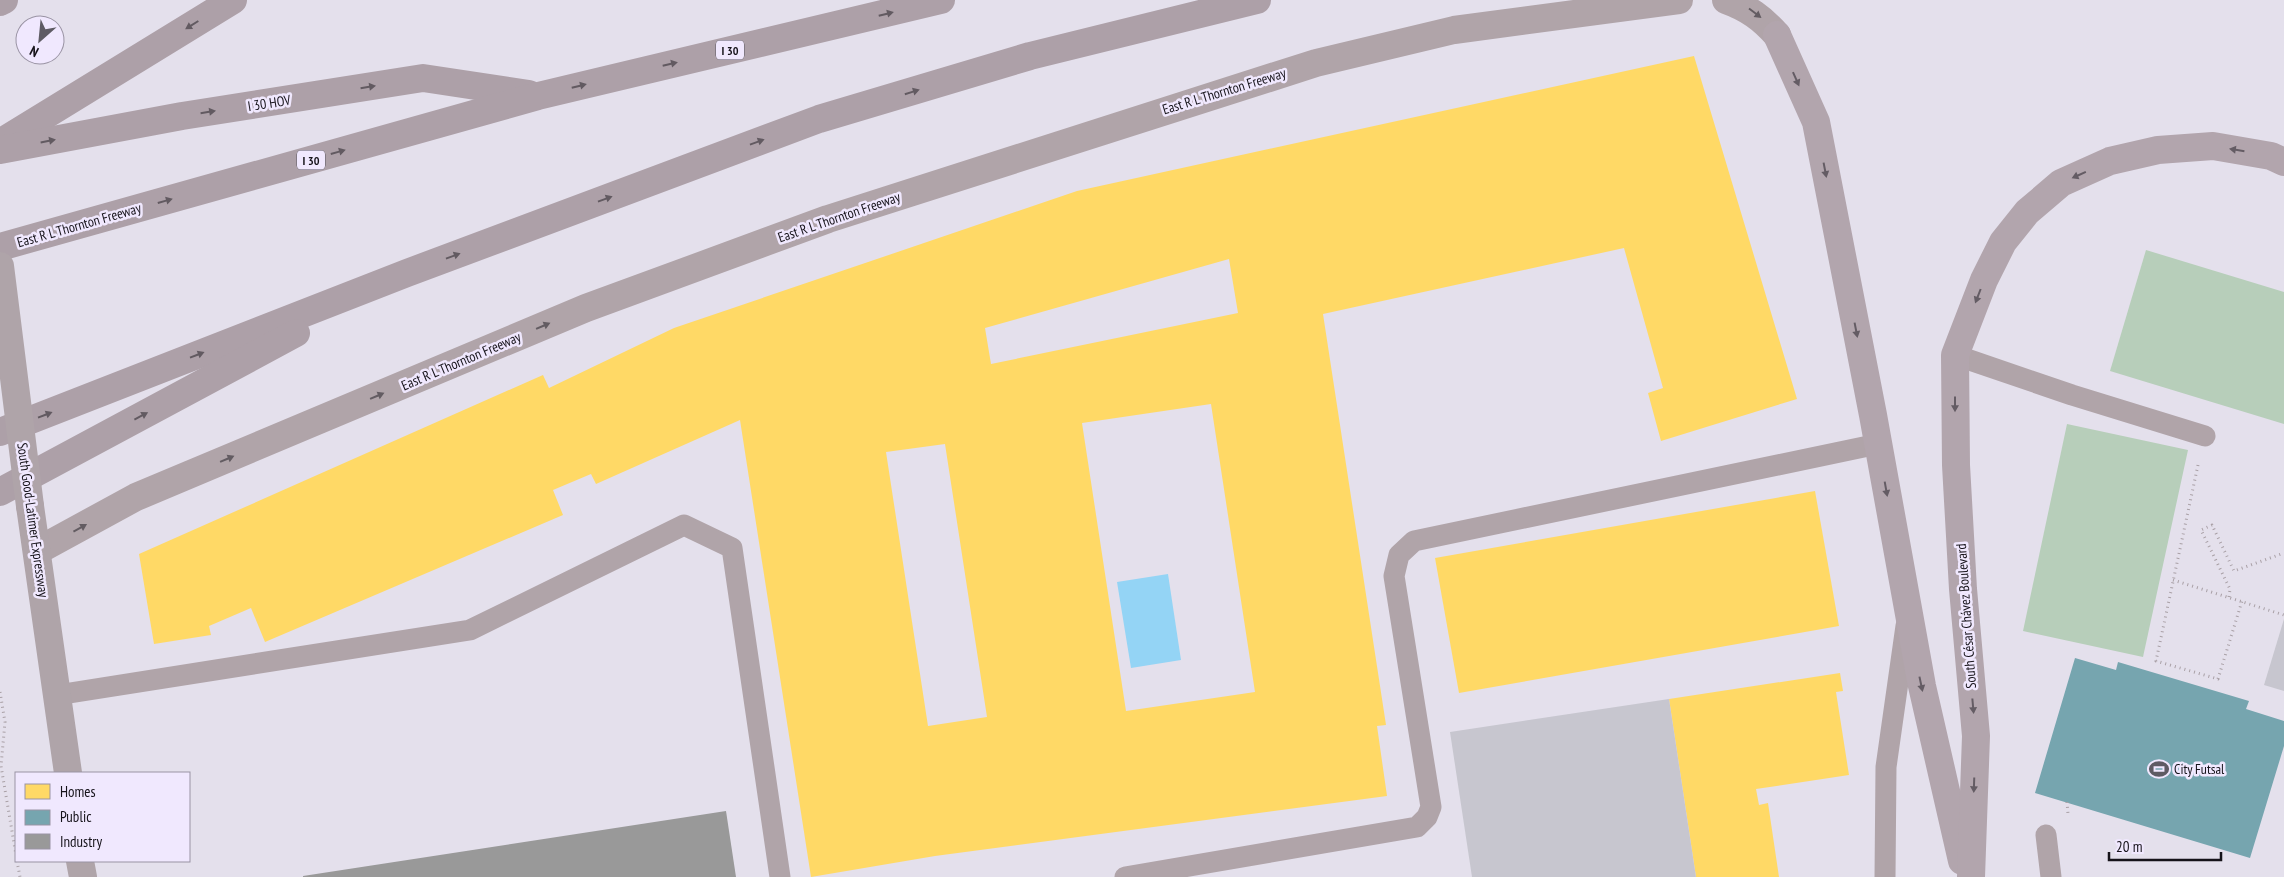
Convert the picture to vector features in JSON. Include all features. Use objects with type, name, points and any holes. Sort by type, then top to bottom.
[{"type":"highway","points":[[0,2],[4,0]]},
{"type":"highway","points":[[0,143],[233,0]]},
{"type":"highway","name":"East R L Thornton Freeway","points":[[0,247],[538,96],[941,0]]},
{"type":"highway","points":[[0,432],[407,273],[819,120],[1030,56],[1257,0]]},
{"type":"highway","name":"I 30 HOV","points":[[0,150],[182,116],[422,78],[538,96]]},
{"type":"highway","points":[[0,492],[407,273]]},
{"type":"main road","points":[[1777,36],[1816,122],[1922,686],[1965,877]]},
{"type":"main road","points":[[1955,355],[1984,280],[2003,242],[2027,212],[2061,183],[2110,161],[2158,150],[2213,146],[2271,156],[2284,162]]},
{"type":"main road","name":"South Good-Latimer Expressway","points":[[0,266],[30,506],[68,772]]},
{"type":"main road","name":"South César Chávez Boulevard","points":[[1955,355],[1956,465],[1963,589],[1976,736],[1971,877]]},
{"type":"main road","points":[[80,862],[83,877]]},
{"type":"street","name":"East R L Thornton Freeway","points":[[37,551],[136,497],[577,312],[828,219],[1316,62],[1454,30],[1679,0]]},
{"type":"street","points":[[1726,0],[1748,8],[1764,20],[1777,36]]},
{"type":"lane","points":[[1955,355],[2072,395],[2205,436]]},
{"type":"lane","points":[[1125,877],[1417,827],[1427,817],[1431,807],[1394,576],[1399,555],[1414,541],[1878,444]]},
{"type":"lane","points":[[57,695],[470,630],[684,525],[732,548],[780,877]]},
{"type":"lane","points":[[1885,877],[1886,767],[1908,614]]},
{"type":"lane","points":[[2046,835],[2051,877]]},
{"type":"path","points":[[2205,436],[2156,661],[2218,679],[2242,601]]},
{"type":"path","points":[[2229,597],[2230,589],[2201,530],[2212,526],[2234,571],[2284,553]]},
{"type":"path","points":[[2173,580],[2284,615]]},
{"type":"path","points":[[0,692],[5,722],[1,766],[15,849]]},
{"type":"path","points":[[17,862],[20,877]]},
{"type":"green space","points":[[2146,250],[2284,292],[2284,424],[2110,371]]},
{"type":"green space","points":[[2067,424],[2188,450],[2143,657],[2023,631]]},
{"type":"water","points":[[1168,574],[1181,660],[1131,668],[1117,582]]},
{"type":"building: Homes","points":[[1694,56],[1797,399],[1661,441],[1648,393],[1663,388],[1624,248],[1323,314],[1386,725],[1377,726],[1387,796],[935,856],[811,877],[740,420],[596,484],[591,474],[553,490],[563,515],[265,642],[251,608],[209,626],[211,635],[154,644],[139,554],[543,375],[549,388],[674,328],[1077,191]],"holes":[[[1229,259],[1238,313],[991,364],[985,328]],[[1211,404],[1255,692],[1126,711],[1082,423]],[[945,444],[987,717],[928,726],[886,452]]]},
{"type":"building: Homes","points":[[1815,491],[1839,626],[1459,693],[1435,558]]},
{"type":"building: Homes","points":[[1840,673],[1843,691],[1836,692],[1849,775],[1756,789],[1759,805],[1768,803],[1779,877],[1696,877],[1669,699]]},
{"type":"building: Public","name":"City Futsal","points":[[2075,658],[2116,670],[2118,662],[2249,701],[2246,709],[2284,721],[2284,746],[2250,858],[2035,793]]},
{"type":"building: Industry","points":[[726,811],[736,877],[303,877],[303,876]]},
{"type":"building: Other","points":[[2284,619],[2284,691],[2264,685]]},
{"type":"building: Other","points":[[1669,699],[1696,877],[1472,877],[1450,732]]},
{"type":"place","name":"City Futsal","points":[[2159,769]]}]
